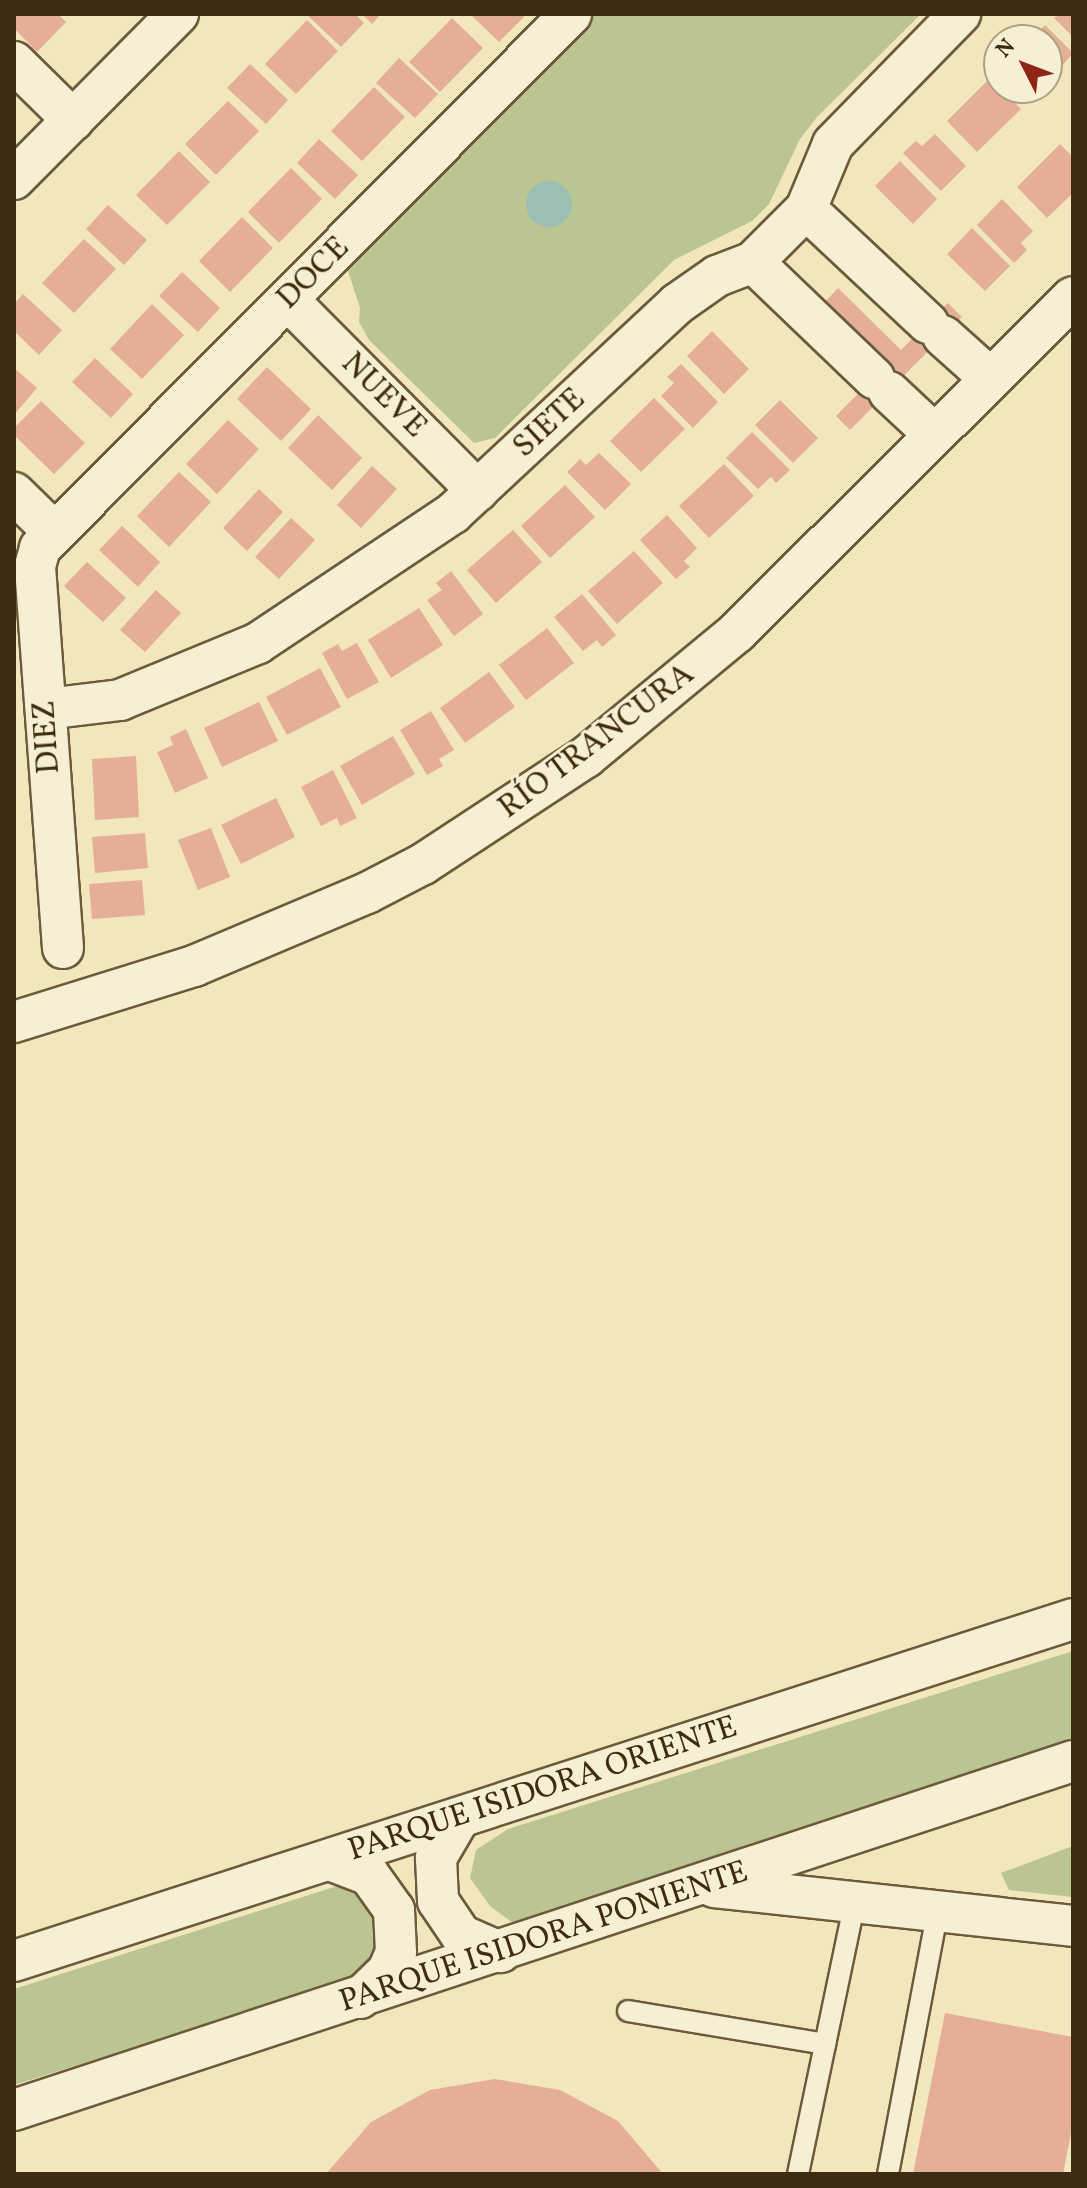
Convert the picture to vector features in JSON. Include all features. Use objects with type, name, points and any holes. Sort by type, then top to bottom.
[{"type":"street","points":[[14,179],[178,14]]},
{"type":"street","name":"DOCE","points":[[54,532],[571,14]]},
{"type":"street","name":"SIETE","points":[[46,709],[120,700],[258,643],[478,491],[692,291],[753,262],[806,209],[833,144],[960,14]]},
{"type":"street","points":[[14,62],[73,120]]},
{"type":"street","points":[[806,209],[991,379]]},
{"type":"street","points":[[753,262],[934,434]]},
{"type":"street","name":"RÍO TRANCURA","points":[[14,1022],[76,1006],[289,929],[395,879],[481,827],[586,757],[695,670],[1073,297]]},
{"type":"street","name":"NUEVE","points":[[288,300],[478,491]]},
{"type":"street","points":[[14,493],[54,532]]},
{"type":"street","name":"DIEZ","points":[[54,532],[40,548],[35,566],[63,948]]},
{"type":"street","name":"PARQUE ISIDORA ORIENTE","points":[[14,1961],[457,1822],[602,1769],[1073,1619]]},
{"type":"street","name":"PARQUE ISIDORA PONIENTE","points":[[14,2110],[357,2001],[1073,1761]]},
{"type":"street","points":[[457,1822],[436,1858],[438,1901],[461,1935],[500,1952]]},
{"type":"street","points":[[330,1860],[369,1875],[394,1910],[396,1952],[375,1988],[357,2001]]},
{"type":"street","points":[[702,1886],[937,1915],[1073,1926]]},
{"type":"lane","points":[[798,2174],[854,1905]]},
{"type":"lane","points":[[888,2174],[937,1915]]},
{"type":"lane","points":[[628,2011],[825,2044]]},
{"type":"green space","points":[[595,14],[921,14],[817,117],[800,139],[769,204],[752,221],[674,260],[495,438],[474,443],[369,340],[359,322],[360,308],[346,265]]},
{"type":"green space","points":[[1073,1651],[1073,1751],[520,1928],[490,1906],[470,1878],[476,1850],[508,1829]]},
{"type":"green space","points":[[1073,1846],[1073,1897],[1009,1890],[1001,1873]]},
{"type":"green space","points":[[337,1886],[369,1891],[388,1926],[381,1954],[350,1980],[14,2085],[14,1989]]},
{"type":"water","points":[[549,181],[565,188],[572,204],[565,220],[549,227],[533,220],[526,204],[533,188]]},
{"type":"building","points":[[14,14],[58,14],[66,22],[37,52],[14,28]]},
{"type":"building","points":[[306,14],[355,14],[364,23],[341,47]]},
{"type":"building","points":[[362,14],[381,14],[372,24]]},
{"type":"building","points":[[470,14],[521,14],[524,17],[499,42]]},
{"type":"building","points":[[1059,14],[1073,14],[1073,37],[1063,24],[1054,18]]},
{"type":"building","points":[[452,18],[483,48],[440,92],[409,62]]},
{"type":"building","points":[[307,20],[338,51],[296,94],[265,64]]},
{"type":"building","points":[[1063,43],[1073,53],[1063,65]]},
{"type":"building","points":[[399,58],[438,94],[415,118],[376,83]]},
{"type":"building","points":[[250,64],[288,100],[266,124],[227,88]]},
{"type":"building","points":[[983,85],[983,104],[1016,104],[1021,109],[977,152],[947,121]]},
{"type":"building","points":[[374,87],[405,117],[362,161],[331,131]]},
{"type":"building","points":[[228,101],[259,131],[216,175],[185,144]]},
{"type":"building","points":[[935,134],[966,166],[941,191],[903,153],[916,141],[922,146]]},
{"type":"building","points":[[319,139],[358,175],[335,199],[297,163]]},
{"type":"building","points":[[1060,144],[1073,157],[1073,193],[1047,218],[1017,187]]},
{"type":"building","points":[[179,151],[210,182],[167,225],[136,195]]},
{"type":"building","points":[[900,161],[937,199],[913,224],[875,186]]},
{"type":"building","points":[[291,168],[322,199],[279,243],[248,212]]},
{"type":"building","points":[[1002,199],[1033,231],[1021,243],[1027,250],[1014,263],[977,225]]},
{"type":"building","points":[[108,205],[147,240],[124,265],[86,229]]},
{"type":"building","points":[[242,217],[273,248],[230,292],[199,261]]},
{"type":"building","points":[[972,228],[1010,266],[985,291],[947,254]]},
{"type":"building","points":[[84,239],[116,269],[74,313],[42,283]]},
{"type":"building","points":[[182,272],[220,308],[198,332],[159,296]]},
{"type":"building","points":[[838,288],[901,350],[948,303],[962,317],[850,430],[836,416],[887,364],[825,302]]},
{"type":"building","points":[[23,294],[62,330],[39,355],[14,331],[14,304]]},
{"type":"building","points":[[152,304],[184,335],[142,379],[110,349]]},
{"type":"building","points":[[712,331],[749,369],[724,394],[687,356]]},
{"type":"building","points":[[95,358],[133,394],[111,418],[72,382]]},
{"type":"building","points":[[681,364],[718,402],[693,428],[661,396],[674,383],[667,377]]},
{"type":"building","points":[[267,367],[311,409],[281,441],[237,399]]},
{"type":"building","points":[[14,368],[37,388],[14,415]]},
{"type":"building","points":[[654,398],[685,429],[641,472],[610,441]]},
{"type":"building","points":[[780,400],[818,438],[793,463],[755,425]]},
{"type":"building","points":[[41,401],[85,443],[54,474],[14,435],[14,428]]},
{"type":"building","points":[[318,415],[362,458],[332,490],[288,448]]},
{"type":"building","points":[[228,420],[259,449],[217,494],[186,464]]},
{"type":"building","points":[[752,432],[790,470],[776,483],[771,477],[758,489],[726,458]]},
{"type":"building","points":[[599,453],[631,484],[605,510],[567,472],[580,459],[586,465]]},
{"type":"building","points":[[724,464],[754,496],[709,538],[679,506]]},
{"type":"building","points":[[372,466],[397,489],[361,528],[337,505]]},
{"type":"building","points":[[179,472],[211,502],[169,547],[137,516]]},
{"type":"building","points":[[565,485],[595,517],[550,558],[521,526]]},
{"type":"building","points":[[259,489],[283,512],[247,551],[223,528]]},
{"type":"building","points":[[667,515],[697,548],[684,561],[690,567],[676,579],[640,540]]},
{"type":"building","points":[[291,518],[315,540],[279,579],[255,557]]},
{"type":"building","points":[[122,526],[160,562],[138,587],[99,550]]},
{"type":"building","points":[[513,530],[542,562],[496,603],[467,570]]},
{"type":"building","points":[[634,551],[663,583],[617,624],[588,591]]},
{"type":"building","points":[[87,562],[126,598],[103,622],[64,586]]},
{"type":"building","points":[[451,571],[483,614],[454,636],[427,600],[442,590],[436,583]]},
{"type":"building","points":[[156,590],[181,613],[145,652],[120,630]]},
{"type":"building","points":[[582,594],[616,635],[602,647],[597,640],[583,651],[554,617]]},
{"type":"building","points":[[419,608],[443,645],[391,678],[368,640]]},
{"type":"building","points":[[547,628],[574,663],[526,700],[499,665]]},
{"type":"building","points":[[357,643],[379,682],[347,699],[322,653],[338,644],[342,651]]},
{"type":"building","points":[[320,668],[341,707],[287,735],[266,697]]},
{"type":"building","points":[[489,672],[515,707],[465,743],[440,708]]},
{"type":"building","points":[[259,702],[278,741],[222,767],[204,728]]},
{"type":"building","points":[[431,711],[454,750],[439,759],[443,766],[427,775],[400,730]]},
{"type":"building","points":[[186,729],[208,778],[175,793],[157,752],[173,745],[170,737]]},
{"type":"building","points":[[393,736],[415,774],[362,805],[340,766]]},
{"type":"building","points":[[136,756],[139,817],[95,820],[92,759]]},
{"type":"building","points":[[333,770],[357,818],[340,826],[337,818],[321,826],[301,787]]},
{"type":"building","points":[[276,798],[295,837],[241,864],[221,825]]},
{"type":"building","points":[[211,828],[230,877],[198,890],[178,840]]},
{"type":"building","points":[[145,833],[148,868],[95,873],[92,837]]},
{"type":"building","points":[[142,880],[145,915],[92,919],[89,884]]},
{"type":"building","points":[[945,2013],[1073,2037],[1073,2123],[1063,2174],[913,2174]]},
{"type":"building","points":[[495,2079],[560,2090],[618,2121],[663,2174],[326,2174],[371,2122],[430,2090]]}]
